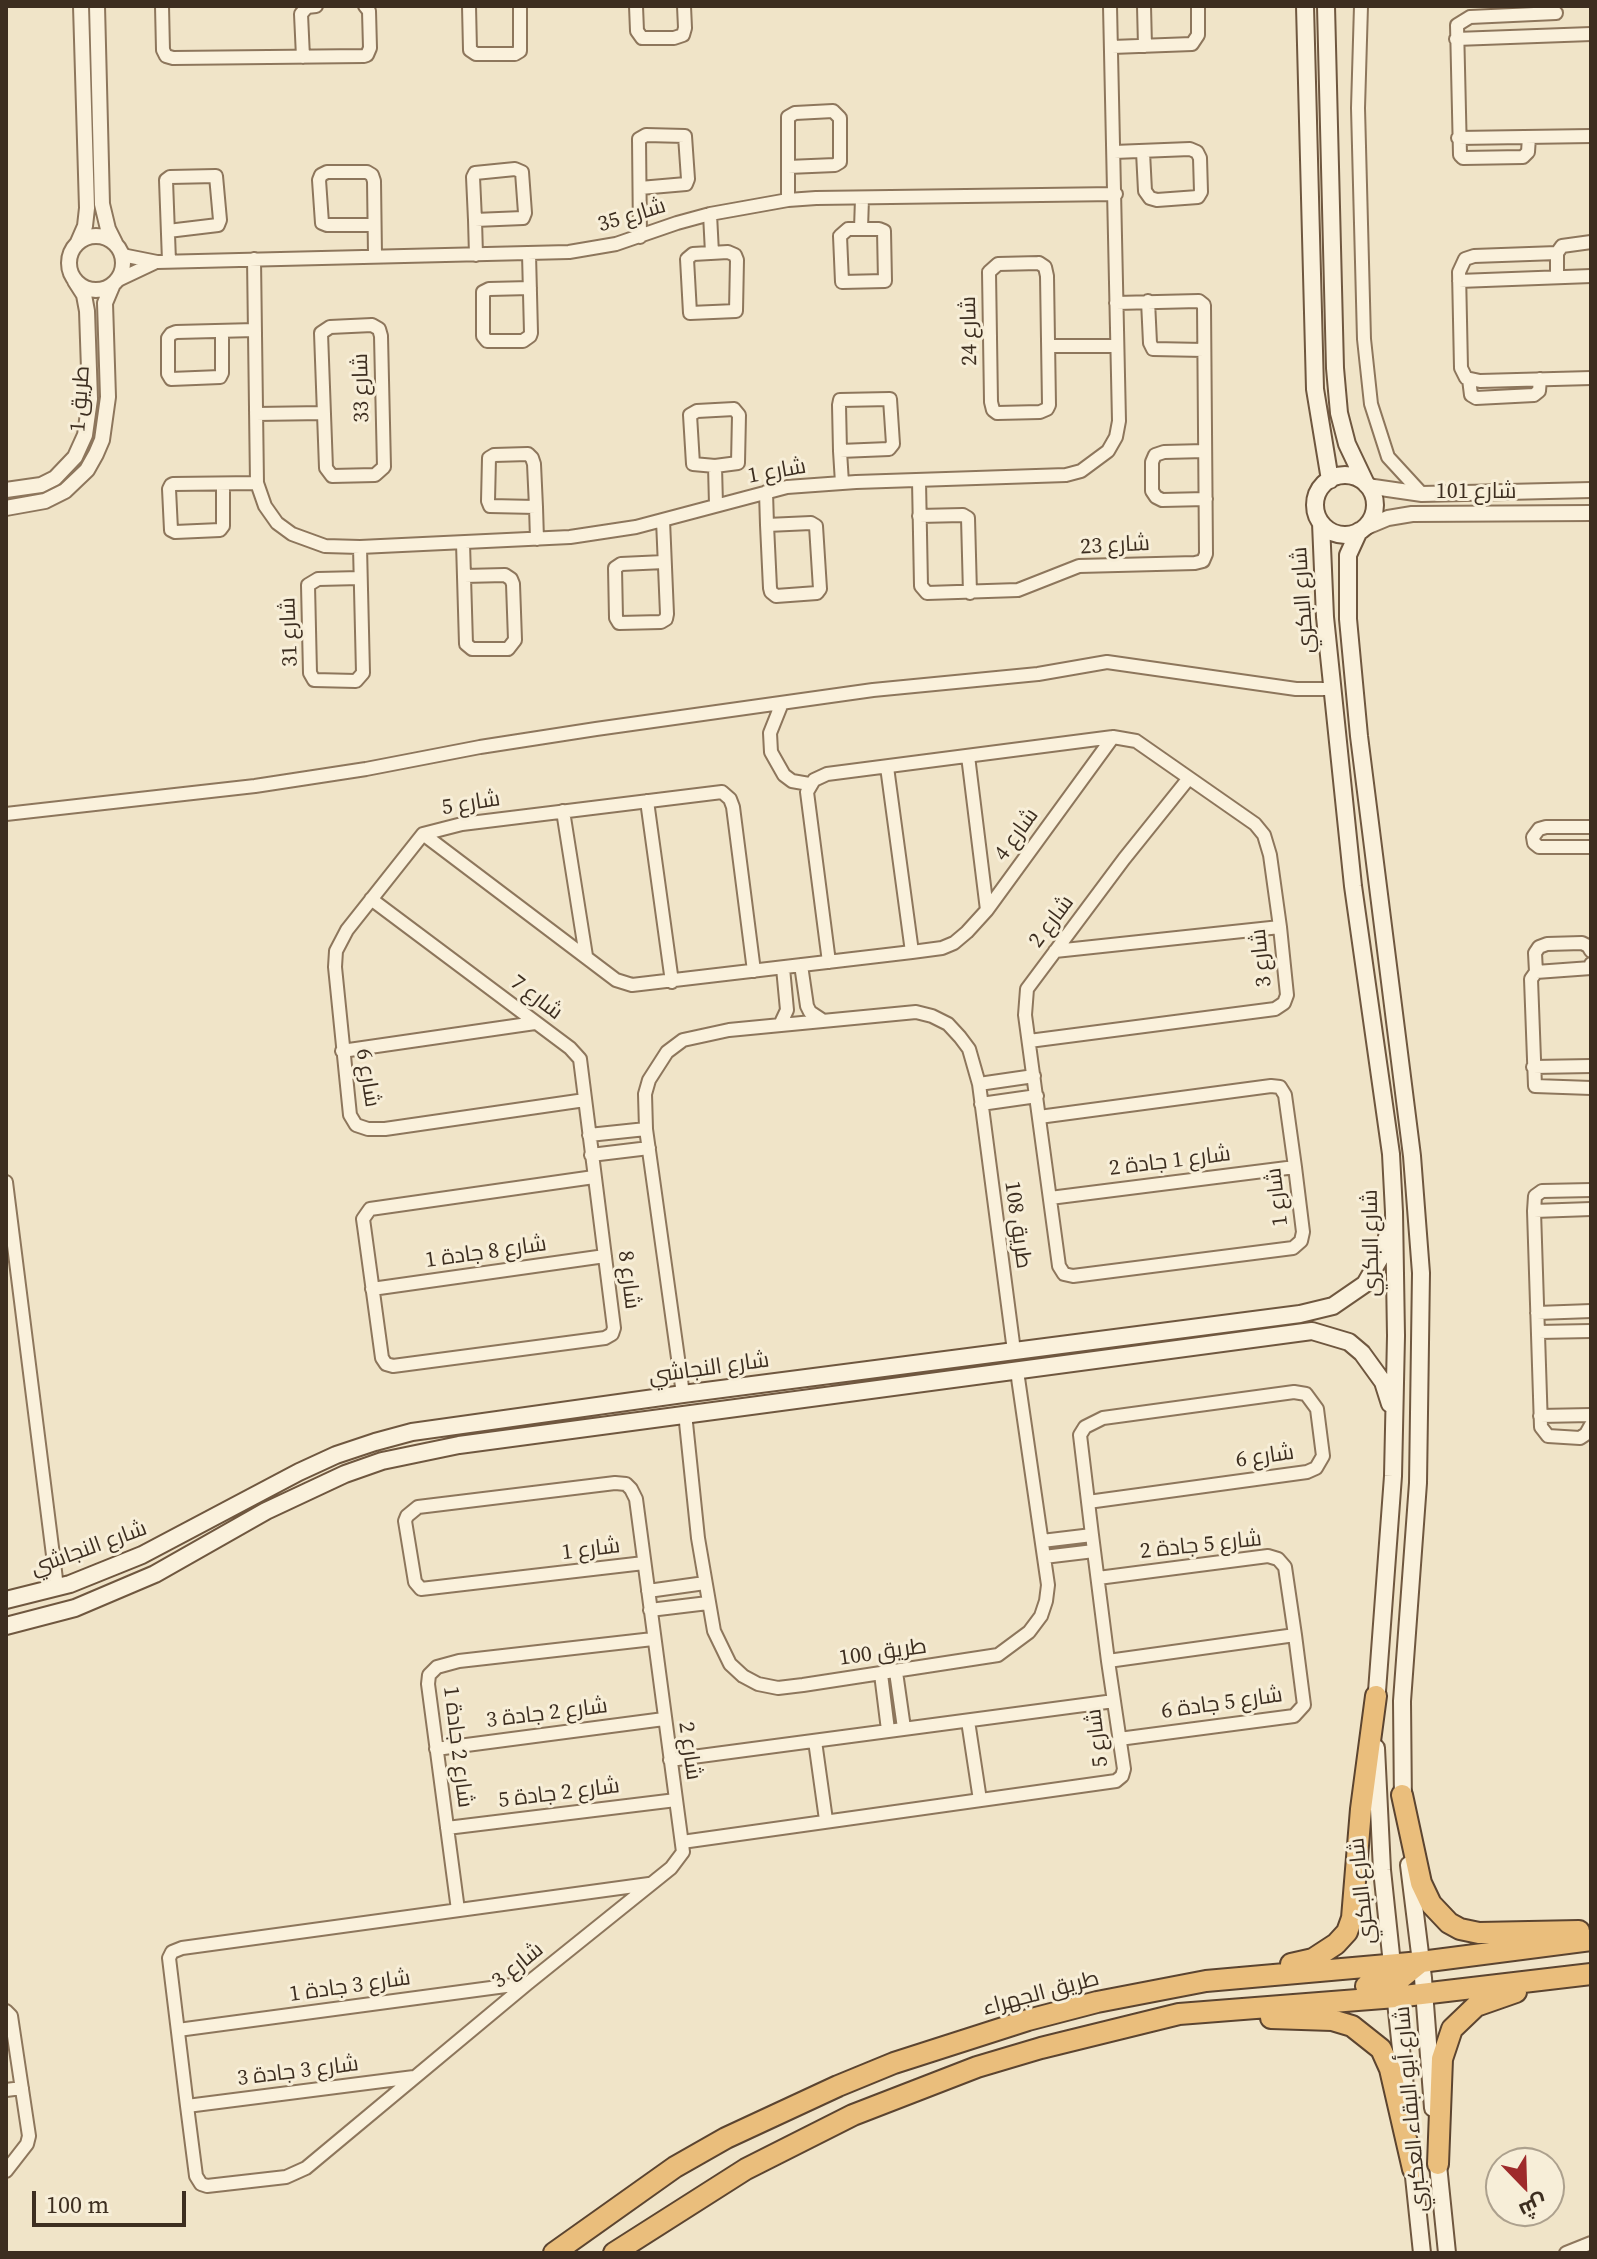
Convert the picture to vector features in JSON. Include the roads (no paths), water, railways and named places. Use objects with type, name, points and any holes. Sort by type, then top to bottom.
[{"type":"highway","points":[[1206,1981],[1313,1959],[1336,1944],[1347,1932],[1357,1887],[1361,1809],[1376,1696]]},
{"type":"highway","points":[[1402,1795],[1421,1883],[1431,1904],[1449,1923],[1479,1933],[1591,1931]]},
{"type":"highway","points":[[1179,2014],[1193,2003],[1395,1981],[1422,1967],[1552,1959],[1591,1942]]},
{"type":"highway","points":[[1438,2164],[1442,2059],[1452,2029],[1476,2006],[1501,1996],[1591,1976]]},
{"type":"highway","name":"طريق الجهراء","points":[[554,2253],[675,2167],[726,2138],[894,2063],[1028,2020],[1097,2002],[1206,1981],[1395,1981],[1424,1994],[1591,1976]]},
{"type":"highway","points":[[614,2253],[746,2169],[904,2093],[1041,2048],[1179,2014],[1332,2020],[1364,2033],[1381,2049],[1390,2069],[1413,2169]]},
{"type":"main road","points":[[1305,6],[1315,389],[1330,480]]},
{"type":"main road","points":[[1326,6],[1335,368],[1339,413],[1347,444],[1367,485],[1374,506],[1372,518],[1362,530],[1339,534],[1321,523],[1316,515],[1316,500],[1319,490],[1330,480],[1349,476],[1367,485]]},
{"type":"main road","name":"شارع البكري","points":[[1321,523],[1332,689],[1357,921],[1391,1154],[1394,1212],[1396,1336],[1393,1476],[1382,1650],[1376,1696],[1382,1870],[1395,1981]]},
{"type":"main road","name":"شارع البكري","points":[[1362,530],[1348,555],[1348,619],[1392,1014],[1412,1156],[1421,1273],[1418,1483],[1401,1715],[1402,1795],[1422,1967]]},
{"type":"main road","points":[[1357,921],[1366,917],[1373,922],[1392,1014]]},
{"type":"main road","name":"شارع النجاشي","points":[[6,1600],[57,1587],[142,1555],[253,1495],[336,1455],[412,1432],[1300,1314],[1333,1306],[1365,1284],[1383,1253],[1394,1212]]},
{"type":"main road","points":[[1179,1330],[1186,1336],[1186,1342],[1180,1348]]},
{"type":"main road","name":"شارع النجاشي","points":[[6,1626],[75,1608],[141,1581],[266,1511],[345,1474],[416,1453],[509,1438],[1312,1331],[1349,1342],[1374,1368],[1389,1400],[1393,1422]]},
{"type":"main road","points":[[535,1415],[530,1424],[540,1434]]},
{"type":"main road","points":[[508,1419],[513,1431],[509,1438]]},
{"type":"main road","points":[[1382,1650],[1387,1666],[1384,1708],[1387,1712],[1401,1715]]},
{"type":"main road","name":"شارع أبو البقاء العكبري","points":[[1422,1967],[1447,2253]]},
{"type":"main road","name":"شارع أبو البقاء العكبري","points":[[1395,1981],[1422,2253]]},
{"type":"street","points":[[81,6],[87,208],[85,226],[69,256],[68,265],[75,281],[90,290],[99,290],[115,282],[122,272],[119,249],[108,229],[102,204],[97,6]]},
{"type":"street","points":[[162,6],[163,50],[169,58],[367,55],[370,48],[369,11],[365,6]]},
{"type":"street","points":[[303,57],[301,14],[307,7],[316,6]]},
{"type":"street","points":[[469,6],[470,50],[476,54],[515,54],[520,51],[520,6]]},
{"type":"street","points":[[636,6],[637,31],[642,38],[683,35],[684,6]]},
{"type":"street","name":"شارع 1","points":[[254,259],[257,483],[265,506],[277,523],[292,534],[325,546],[463,543],[602,534],[787,487],[1066,475],[1096,463],[1108,451],[1116,437],[1119,421],[1110,6]]},
{"type":"street","points":[[1144,6],[1145,46]]},
{"type":"street","points":[[1112,47],[1189,45],[1195,42],[1198,35],[1198,6]]},
{"type":"street","points":[[1361,6],[1359,152],[1364,339],[1371,404],[1388,457],[1422,494]]},
{"type":"street","points":[[1529,137],[1526,156],[1463,158],[1460,155],[1457,25],[1470,17],[1558,10],[1556,35]]},
{"type":"street","points":[[1456,39],[1591,34]]},
{"type":"street","points":[[788,167],[835,165],[840,162],[839,114],[833,111],[790,115],[787,121],[788,200]]},
{"type":"street","points":[[640,188],[686,184],[685,136],[641,137],[638,142],[640,237]]},
{"type":"street","points":[[1458,138],[1591,136]]},
{"type":"street","points":[[1114,152],[1190,149],[1197,152],[1201,192],[1198,197],[1150,198],[1145,191],[1143,152]]},
{"type":"street","points":[[475,220],[523,218],[522,172],[515,169],[475,173],[475,220],[476,255]]},
{"type":"street","points":[[374,225],[322,223],[321,175],[327,172],[372,175],[374,225],[375,255]]},
{"type":"street","points":[[163,262],[168,231],[167,178],[216,176],[218,225],[168,231]]},
{"type":"street","name":"شارع 35","points":[[115,282],[137,269],[163,262],[569,252],[616,244],[710,214],[788,200],[1116,194]]},
{"type":"street","points":[[861,229],[862,198]]},
{"type":"street","points":[[710,214],[712,253]]},
{"type":"street","points":[[848,229],[861,229],[879,229],[885,234],[887,276],[882,283],[846,284],[840,279],[841,234],[848,229]]},
{"type":"street","points":[[78,242],[101,236],[119,249]]},
{"type":"street","points":[[1591,242],[1566,244],[1557,253],[1465,259],[1460,265],[1459,281],[1461,368],[1469,379],[1591,378]]},
{"type":"street","name":"شارع 35","points":[[119,249],[163,262]]},
{"type":"street","points":[[728,252],[736,257],[738,306],[731,313],[693,315],[688,308],[687,259],[693,254],[712,253],[728,252]]},
{"type":"street","points":[[1557,253],[1557,277]]},
{"type":"street","points":[[529,254],[530,288],[529,338],[487,341],[483,336],[483,292],[489,289],[530,288]]},
{"type":"street","name":"شارع 24","points":[[1039,263],[1045,267],[1049,346],[1050,401],[1047,409],[1000,414],[993,410],[988,278],[994,265],[1039,263]]},
{"type":"street","points":[[1459,281],[1591,276]]},
{"type":"street","name":"طريق 1","points":[[6,490],[41,485],[55,478],[75,457],[85,435],[90,399],[87,311],[84,295],[75,281]]},
{"type":"street","name":"طريق 1","points":[[6,508],[45,501],[65,491],[87,470],[96,454],[102,440],[108,397],[105,303],[115,282]]},
{"type":"street","points":[[1148,301],[1153,349],[1204,350]]},
{"type":"street","name":"شارع 23","points":[[919,481],[922,590],[932,593],[1018,590],[1079,566],[1200,563],[1206,554],[1202,302],[1116,303]]},
{"type":"street","name":"شارع 33","points":[[330,327],[377,327],[382,349],[384,467],[381,472],[334,477],[329,474],[326,468],[324,413],[322,330],[330,327]]},
{"type":"street","points":[[222,331],[220,377],[171,379],[168,374],[168,338],[171,334],[222,331],[255,330]]},
{"type":"street","points":[[1049,346],[1117,346]]},
{"type":"street","points":[[840,451],[889,449],[893,444],[890,399],[840,400],[840,451],[842,483]]},
{"type":"street","points":[[736,410],[739,415],[740,460],[733,465],[715,466],[699,466],[692,462],[690,415],[697,411],[736,410]]},
{"type":"street","name":"شارع 33","points":[[256,414],[324,413]]},
{"type":"street","points":[[1205,451],[1155,455],[1152,462],[1152,491],[1162,500],[1206,499]]},
{"type":"street","points":[[536,507],[490,506],[489,458],[494,455],[531,456],[534,464],[536,507],[537,539]]},
{"type":"street","points":[[715,466],[716,505]]},
{"type":"street","points":[[223,484],[223,526],[220,530],[171,530],[171,485],[257,483]]},
{"type":"street","name":"شارع 101","points":[[1367,485],[1422,494],[1591,490]]},
{"type":"street","points":[[766,492],[767,525],[772,594],[817,593],[820,589],[816,526],[811,523],[767,525]]},
{"type":"street","points":[[1513,492],[1507,502],[1513,514]]},
{"type":"street","name":"شارع 101","points":[[1362,530],[1388,518],[1412,514],[1591,513]]},
{"type":"street","points":[[919,516],[963,515],[968,518],[970,593]]},
{"type":"street","points":[[663,520],[666,619],[661,622],[619,623],[616,618],[615,568],[621,564],[664,562]]},
{"type":"street","points":[[463,543],[464,576],[467,647],[508,649],[515,640],[511,579],[505,575],[464,576]]},
{"type":"street","name":"شارع 31","points":[[360,547],[363,673],[356,681],[314,680],[310,673],[308,585],[318,579],[360,578]]},
{"type":"street","points":[[6,814],[255,786],[582,731],[873,690],[1038,674],[1107,662],[1296,689],[1332,689]]},
{"type":"street","points":[[782,703],[770,733],[771,752],[784,775],[792,781],[809,784],[827,774],[1113,737]]},
{"type":"street","name":"شارع 3","points":[[1029,1041],[1275,1009],[1284,1003],[1287,995],[1270,855],[1264,835],[1255,824],[1136,741],[1113,737]]},
{"type":"street","name":"شارع 4","points":[[829,962],[942,948],[954,943],[987,910],[1113,737]]},
{"type":"street","points":[[968,756],[987,910]]},
{"type":"street","points":[[887,767],[912,952]]},
{"type":"street","name":"شارع 2","points":[[1039,1117],[1024,999],[1027,989],[1189,778]]},
{"type":"street","points":[[809,784],[807,792],[829,962]]},
{"type":"street","name":"شارع 5","points":[[423,834],[462,824],[722,792],[733,807],[754,971]]},
{"type":"street","points":[[647,801],[672,982]]},
{"type":"street","points":[[563,811],[586,956]]},
{"type":"street","points":[[1591,827],[1546,827],[1539,829],[1533,837],[1539,847],[1591,847]]},
{"type":"street","name":"شارع 5","points":[[423,834],[616,980],[632,985],[672,982],[829,962]]},
{"type":"street","name":"شارع 6","points":[[423,834],[340,940],[336,951],[342,1051],[350,1115],[356,1125],[368,1129],[585,1100]]},
{"type":"street","name":"شارع 7","points":[[371,899],[570,1048],[580,1059],[594,1177]]},
{"type":"street","points":[[1055,951],[1280,927]]},
{"type":"street","points":[[1591,951],[1582,943],[1539,947],[1535,953],[1536,972],[1531,979],[1535,1086],[1591,1088]]},
{"type":"street","points":[[1536,972],[1591,968],[1591,964]]},
{"type":"street","points":[[801,965],[807,1006],[822,1020]]},
{"type":"street","points":[[780,1025],[787,1010],[783,968]]},
{"type":"street","name":"طريق 108","points":[[683,1394],[646,1129],[645,1094],[649,1080],[667,1052],[683,1040],[703,1035],[896,1012],[916,1012],[948,1024],[969,1049],[979,1084],[1014,1351]]},
{"type":"street","points":[[342,1051],[535,1023]]},
{"type":"street","points":[[1533,1067],[1591,1066]]},
{"type":"street","points":[[979,1084],[1034,1076]]},
{"type":"street","name":"شارع 1","points":[[1280,1087],[1285,1095],[1295,1167],[1303,1232],[1301,1241],[1293,1248],[1067,1276],[1059,1266],[1039,1117],[1280,1087]]},
{"type":"street","points":[[981,1104],[1037,1096]]},
{"type":"street","points":[[589,1135],[646,1129]]},
{"type":"street","points":[[591,1155],[649,1148]]},
{"type":"street","name":"شارع 1 جادة 2","points":[[1050,1198],[1295,1167]]},
{"type":"street","name":"شارع 8","points":[[594,1177],[605,1256],[614,1328],[612,1334],[605,1338],[393,1366],[386,1364],[382,1358],[363,1219],[370,1209],[594,1177]]},
{"type":"street","points":[[6,1182],[57,1587]]},
{"type":"street","points":[[1591,1190],[1542,1191],[1535,1196],[1534,1211],[1543,1432],[1555,1438],[1580,1438],[1591,1425]]},
{"type":"street","points":[[1534,1211],[1591,1209]]},
{"type":"street","name":"شارع 8 جادة 1","points":[[372,1289],[605,1256]]},
{"type":"street","points":[[1537,1313],[1591,1311]]},
{"type":"street","points":[[1538,1332],[1591,1331]]},
{"type":"street","name":"طريق 100","points":[[685,1413],[705,1583],[714,1631],[730,1664],[758,1684],[778,1688],[984,1659],[1012,1647],[1029,1632],[1041,1616],[1048,1585],[1017,1371]]},
{"type":"street","name":"شارع 6","points":[[1294,1392],[1306,1394],[1317,1409],[1323,1456],[1316,1468],[1307,1472],[1088,1502],[1080,1435],[1085,1427],[1103,1418],[1294,1392]]},
{"type":"street","points":[[1540,1416],[1591,1415]]},
{"type":"street","name":"شارع 1","points":[[626,1484],[636,1499],[644,1563],[421,1589],[415,1582],[405,1521],[418,1507],[626,1484]]},
{"type":"street","name":"شارع 5","points":[[682,1842],[1116,1781],[1122,1776],[1124,1769],[1088,1502]]},
{"type":"street","points":[[1042,1541],[1092,1535]]},
{"type":"street","points":[[1044,1557],[1094,1551]]},
{"type":"street","name":"شارع 5 جادة 2","points":[[1098,1578],[1268,1556],[1278,1559],[1285,1567],[1295,1635]]},
{"type":"street","name":"شارع 2","points":[[644,1563],[682,1842]]},
{"type":"street","points":[[648,1591],[705,1583]]},
{"type":"street","points":[[650,1610],[708,1603]]},
{"type":"street","points":[[1108,1661],[1295,1635]]},
{"type":"street","name":"شارع 5 جادة 6","points":[[1119,1739],[1294,1716],[1304,1705],[1295,1635]]},
{"type":"street","name":"شارع 2 جادة 1","points":[[458,1910],[429,1675],[437,1667],[459,1661],[653,1639]]},
{"type":"street","points":[[896,1672],[904,1728]]},
{"type":"street","points":[[881,1674],[888,1730]]},
{"type":"street","points":[[670,1760],[1114,1701]]},
{"type":"street","name":"شارع 2 جادة 3","points":[[436,1749],[664,1719]]},
{"type":"street","points":[[968,1721],[980,1800]]},
{"type":"street","points":[[815,1741],[826,1820]]},
{"type":"street","name":"شارع 2 جادة 5","points":[[447,1828],[676,1800]]},
{"type":"street","points":[[649,1884],[679,1859],[683,1852],[682,1842]]},
{"type":"street","name":"شارع 3","points":[[649,1884],[306,2168],[286,2177],[207,2186],[201,2184],[196,2176],[187,2106],[169,1958],[172,1952],[182,1948],[649,1884]]},
{"type":"street","name":"شارع 3 جادة 1","points":[[178,2030],[528,1983]]},
{"type":"street","points":[[6,2011],[11,2016],[29,2139],[6,2171]]},
{"type":"street","name":"شارع 3 جادة 3","points":[[187,2106],[414,2077]]},
{"type":"street","points":[[6,2090],[22,2088]]},
{"type":"street","points":[[627,2253],[692,2204]]},
{"type":"street","points":[[1566,2253],[1591,2243]]}]
